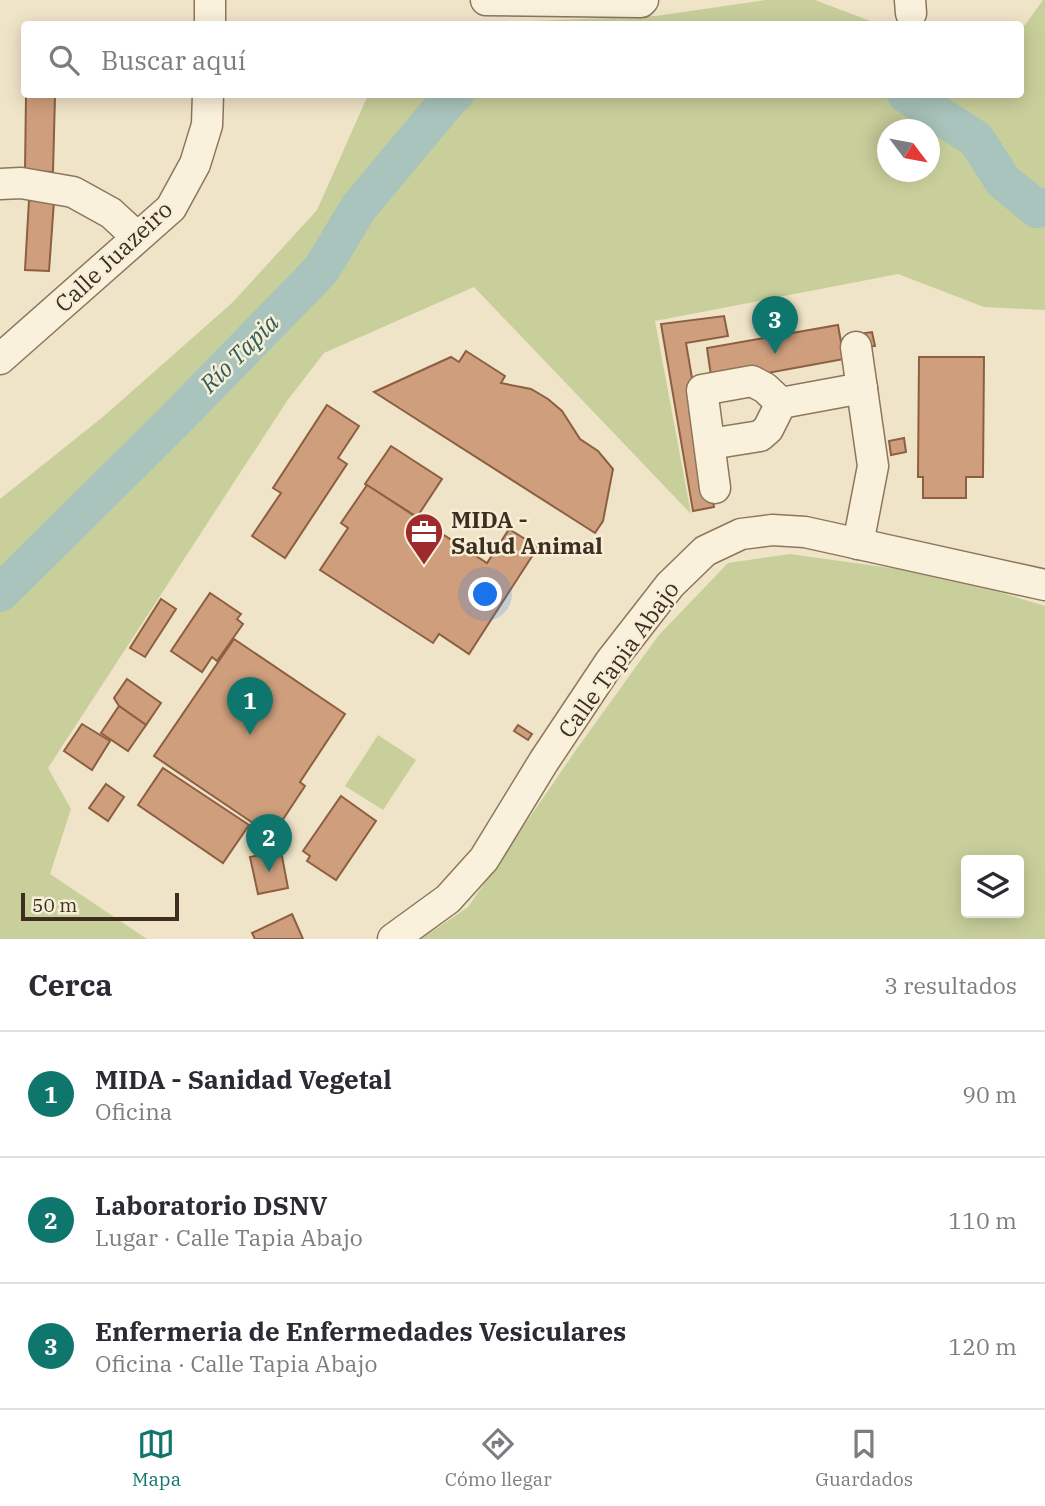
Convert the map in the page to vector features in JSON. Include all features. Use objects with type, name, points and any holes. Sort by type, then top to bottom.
[{"type":"street","points":[[210,0],[210,21]]},
{"type":"street","points":[[486,0],[643,0]]},
{"type":"street","name":"Calle Juazeiro","points":[[0,359],[171,208],[195,164],[207,125],[208,98]]},
{"type":"street","points":[[0,184],[21,183],[73,192],[111,213],[137,237]]},
{"type":"street","points":[[856,347],[873,466],[858,544]]},
{"type":"street","points":[[715,488],[702,390],[752,382],[765,388],[781,403]]},
{"type":"street","points":[[781,403],[862,388]]},
{"type":"street","points":[[709,444],[760,436],[768,429],[781,403]]},
{"type":"street","name":"Calle Tapia Abajo","points":[[393,939],[448,898],[484,859],[544,761],[610,662],[670,585],[705,551],[741,534],[772,530],[805,532],[1045,585]]},
{"type":"green space","points":[[765,0],[815,0],[870,21],[534,21],[656,16]]},
{"type":"green space","points":[[1045,0],[1045,310],[984,307],[898,274],[655,321],[691,514],[474,287],[324,353],[287,401],[48,768],[71,809],[50,874],[147,939],[0,939],[0,499],[104,416],[233,302],[317,210],[367,98],[1024,98],[1024,25]]},
{"type":"green space","points":[[790,554],[898,569],[999,592],[1045,606],[1045,939],[421,939],[468,907],[658,636],[728,563]]},
{"type":"green space","points":[[378,735],[416,760],[383,810],[345,786]]},
{"type":"building","points":[[26,98],[55,98],[53,172],[25,171]]},
{"type":"building","points":[[29,200],[54,201],[49,271],[25,270]]},
{"type":"building","points":[[724,316],[728,336],[686,343],[714,507],[693,511],[661,324]]},
{"type":"building","points":[[838,325],[844,359],[712,383],[707,348]]},
{"type":"building","points":[[872,332],[875,346],[867,347],[865,333]]},
{"type":"building","points":[[466,351],[505,376],[501,383],[531,389],[548,399],[562,411],[580,439],[598,451],[613,469],[603,521],[595,533],[374,392],[451,357],[459,362]]},
{"type":"building","points":[[919,357],[984,357],[983,477],[966,477],[966,498],[923,498],[923,477],[918,477]]},
{"type":"building","points":[[327,405],[359,426],[338,458],[347,464],[285,558],[252,536],[281,493],[273,488]]},
{"type":"building","points":[[904,438],[906,452],[891,455],[889,441]]},
{"type":"building","points":[[391,446],[442,479],[417,517],[365,484]]},
{"type":"building","name":"MIDA - Salud Animal","points":[[367,485],[487,563],[509,529],[538,547],[469,654],[439,634],[433,643],[320,570],[348,528],[341,523]]},
{"type":"building","points":[[210,593],[241,614],[237,619],[243,624],[217,661],[212,657],[202,672],[171,651]]},
{"type":"building","points":[[161,599],[176,609],[145,657],[130,648]]},
{"type":"building","points":[[234,639],[345,714],[300,782],[305,786],[272,836],[154,756]]},
{"type":"building","points":[[127,679],[161,703],[146,725],[119,706],[114,698]]},
{"type":"building","points":[[119,706],[146,725],[128,751],[101,733]]},
{"type":"building","points":[[82,724],[110,741],[92,770],[64,751]]},
{"type":"building","points":[[518,725],[532,734],[528,740],[514,731]]},
{"type":"building","points":[[163,768],[249,825],[223,863],[138,805]]},
{"type":"building","points":[[106,784],[124,797],[108,821],[89,808]]},
{"type":"building","points":[[341,796],[376,821],[336,880],[307,861],[310,856],[303,851]]},
{"type":"building","points":[[281,851],[288,888],[258,894],[250,857]]},
{"type":"building","points":[[292,914],[303,939],[255,939],[252,933]]},
{"type":"waterway","name":"Río Tapia","points":[[0,593],[175,420],[321,270],[359,207],[450,98]]},
{"type":"waterway","name":"Río Tapia","points":[[912,98],[976,139],[1003,181],[1037,209],[1045,207]]},
{"type":"place","name":"Enfermeria de Enfermedades Vesiculares","points":[[775,354]]},
{"type":"place","name":"MIDA - Salud Animal","points":[[424,566]]},
{"type":"place","name":"MIDA - Sanidad Vegetal","points":[[250,735]]},
{"type":"place","name":"Laboratorio DSNV","points":[[269,872]]}]
